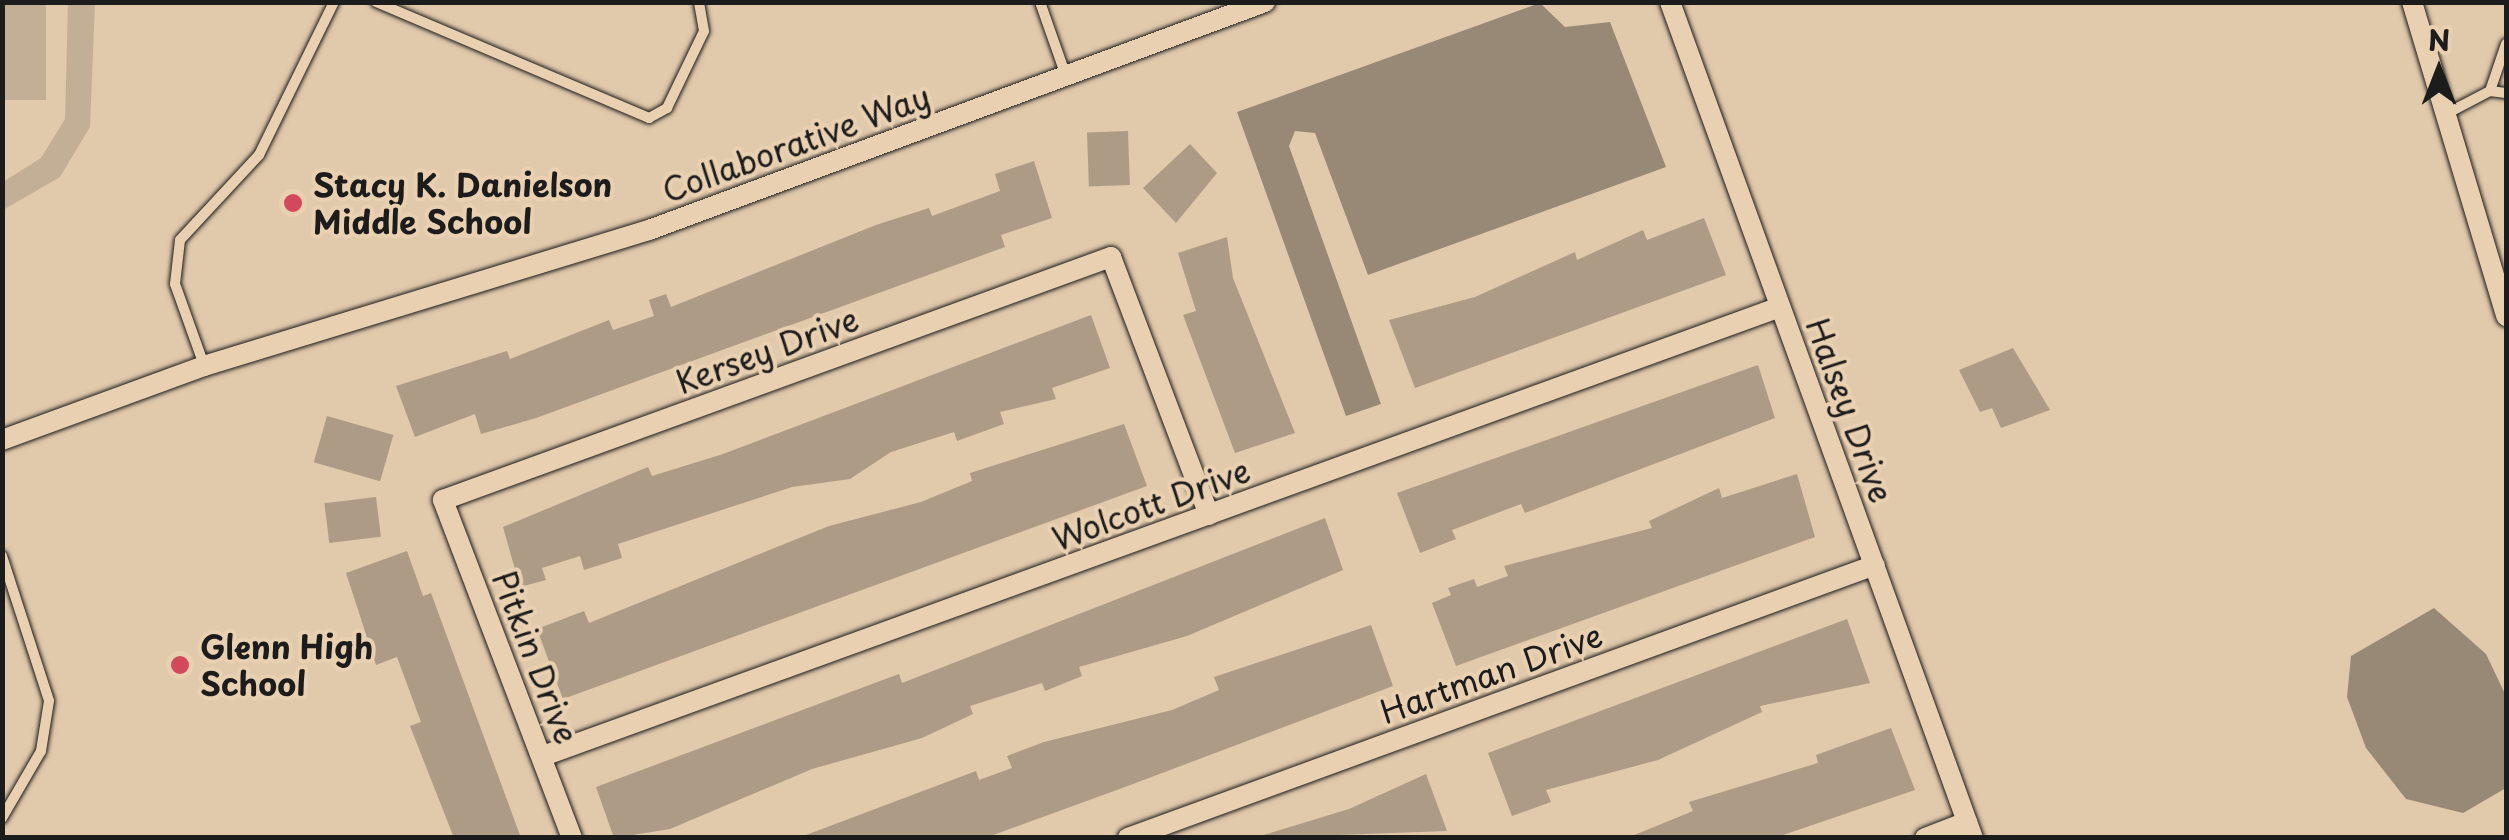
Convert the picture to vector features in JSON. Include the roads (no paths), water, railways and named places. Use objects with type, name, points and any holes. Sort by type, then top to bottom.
[{"type":"street","name":"Collaborative Way","points":[[2,440],[204,366],[649,230],[1265,2]]},
{"type":"street","name":"Halsey Drive","points":[[1670,2],[1970,830]]},
{"type":"street","points":[[2412,2],[2506,316]]},
{"type":"street","name":"Kersey Drive","points":[[443,500],[1111,257],[1208,515]]},
{"type":"street","name":"Wolcott Drive","points":[[542,756],[1780,307]]},
{"type":"street","name":"Pitkin Drive","points":[[443,500],[572,838]]},
{"type":"street","name":"Hartman Drive","points":[[1128,838],[1875,565]]},
{"type":"street","points":[[1925,838],[1970,830]]},
{"type":"lane","points":[[204,366],[175,284],[180,240],[259,155],[334,2]]},
{"type":"lane","points":[[376,2],[649,118],[667,108],[704,31],[699,2]]},
{"type":"lane","points":[[1040,2],[1066,76]]},
{"type":"lane","points":[[2490,91],[2506,44]]},
{"type":"lane","points":[[2444,116],[2490,91],[2506,93]]},
{"type":"lane","points":[[2,556],[49,701],[41,750],[2,818]]},
{"type":"place","name":"Stacy K. Danielson Middle School","points":[[293,203]]},
{"type":"place","name":"Glenn High School","points":[[180,665]]}]
